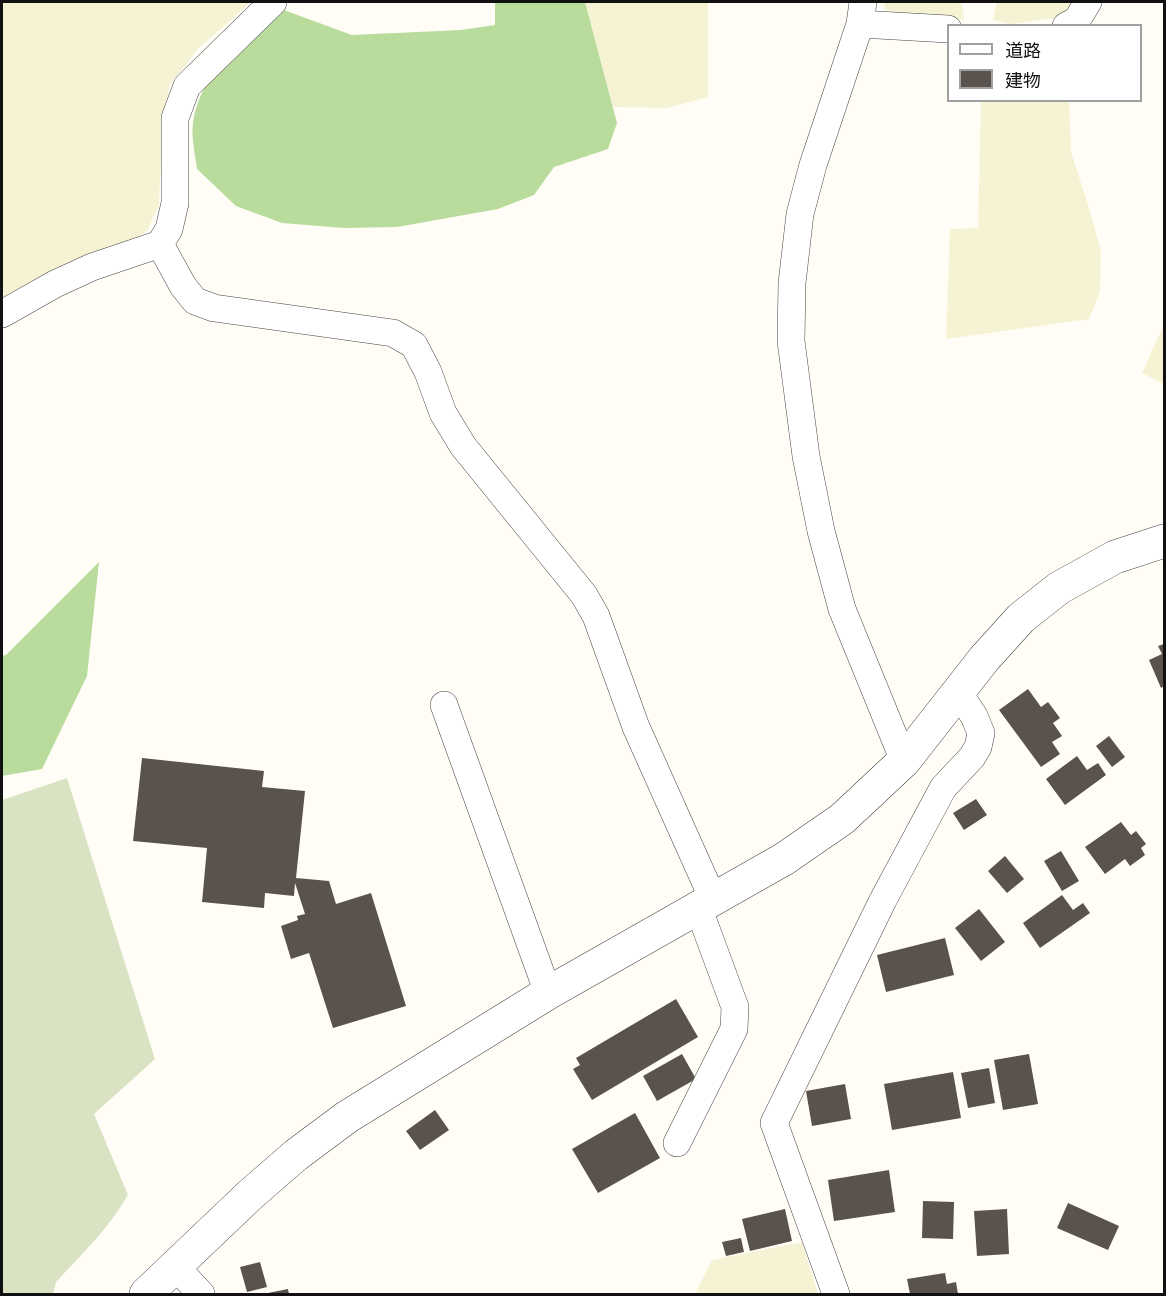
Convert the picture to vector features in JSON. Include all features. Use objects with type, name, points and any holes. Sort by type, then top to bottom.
[{"type":"street","points":[[2,314],[55,284],[92,267],[159,244],[169,229],[175,203],[175,118],[187,86],[273,2]]},
{"type":"street","points":[[1070,24],[1077,20],[1088,2]]},
{"type":"street","points":[[904,761],[842,609],[821,531],[806,456],[791,341],[792,283],[800,214],[816,155],[862,13],[947,29]]},
{"type":"street","points":[[159,244],[183,286],[195,301],[214,308],[393,333],[414,345],[428,372],[443,413],[463,446],[584,595],[596,616],[636,727],[705,903],[735,1007],[734,1029],[677,1143]]},
{"type":"street","points":[[146,1294],[296,1155],[347,1117],[548,993],[784,859],[842,819],[904,761],[984,659],[1021,618],[1059,588],[1114,557],[1164,541]]},
{"type":"street","points":[[837,1294],[774,1123],[888,890],[943,788],[972,757],[978,747],[981,733],[974,716],[958,692]]},
{"type":"street","points":[[444,705],[548,993]]},
{"type":"street","points":[[175,1266],[201,1294]]},
{"type":"shaded area","points":[[2,2],[251,2],[198,49],[170,84],[163,113],[159,204],[147,231],[132,241],[74,260],[2,301]]},
{"type":"shaded area","points":[[585,2],[708,2],[708,97],[667,108],[613,107]]},
{"type":"shaded area","points":[[884,2],[962,2],[964,20],[899,15],[885,9]]},
{"type":"shaded area","points":[[997,2],[1075,2],[1069,10],[1054,18],[1012,24],[993,20]]},
{"type":"shaded area","points":[[981,102],[1069,102],[1071,152],[1101,251],[1100,292],[1089,319],[946,339],[950,229],[978,228]]},
{"type":"shaded area","points":[[1164,324],[1164,384],[1142,373]]},
{"type":"shaded area","points":[[802,1242],[818,1294],[695,1294],[712,1260]]},
{"type":"green space","points":[[495,2],[585,2],[617,123],[608,149],[554,167],[534,195],[498,209],[397,227],[344,228],[282,223],[236,206],[197,169],[193,123],[197,104],[205,88],[226,58],[281,9],[352,35],[461,30],[495,25]]},
{"type":"green space","points":[[99,562],[87,676],[42,769],[2,776],[2,656],[6,655]]},
{"type":"green space","points":[[67,778],[155,1059],[94,1114],[128,1195],[121,1207],[95,1240],[56,1282],[53,1294],[2,1294],[2,800]]},
{"type":"building","points":[[1164,644],[1164,686],[1161,688],[1149,660],[1162,654],[1158,646]]},
{"type":"building","points":[[1028,689],[1041,707],[1048,702],[1060,718],[1053,723],[1062,736],[1052,742],[1060,754],[1041,767],[999,710]]},
{"type":"building","points":[[1109,736],[1125,757],[1112,767],[1096,746]]},
{"type":"building","points":[[1077,756],[1087,770],[1098,763],[1106,775],[1065,805],[1046,779]]},
{"type":"building","points":[[142,758],[264,771],[262,787],[305,791],[296,878],[329,881],[336,904],[371,893],[406,1006],[333,1028],[309,953],[291,959],[281,926],[298,920],[297,916],[305,914],[295,883],[294,896],[265,893],[264,908],[202,902],[207,848],[133,841]]},
{"type":"building","points":[[976,799],[987,815],[964,830],[953,813]]},
{"type":"building","points":[[1121,822],[1131,835],[1136,831],[1146,844],[1141,848],[1145,855],[1130,866],[1125,859],[1105,874],[1085,847]]},
{"type":"building","points":[[1061,851],[1079,881],[1062,891],[1044,861]]},
{"type":"building","points":[[1005,856],[1024,879],[1007,893],[988,871]]},
{"type":"building","points":[[1062,895],[1073,910],[1083,903],[1090,913],[1040,948],[1023,923]]},
{"type":"building","points":[[979,909],[1005,942],[981,961],[955,928]]},
{"type":"building","points":[[945,938],[954,975],[886,992],[877,955]]},
{"type":"building","points":[[676,999],[698,1037],[592,1100],[573,1069],[580,1065],[576,1058]]},
{"type":"building","points":[[682,1054],[696,1079],[657,1101],[643,1076]]},
{"type":"building","points":[[1029,1054],[1038,1104],[1003,1110],[994,1060]]},
{"type":"building","points":[[989,1068],[995,1103],[968,1108],[961,1073]]},
{"type":"building","points":[[953,1072],[961,1118],[892,1130],[884,1084]]},
{"type":"building","points":[[845,1084],[851,1119],[812,1126],[806,1091]]},
{"type":"building","points":[[435,1110],[449,1130],[420,1150],[406,1131]]},
{"type":"building","points":[[635,1113],[660,1158],[598,1193],[572,1149]]},
{"type":"building","points":[[889,1170],[895,1212],[834,1221],[828,1180]]},
{"type":"building","points":[[923,1201],[954,1202],[953,1239],[922,1238]]},
{"type":"building","points":[[1068,1203],[1119,1226],[1108,1250],[1057,1228]]},
{"type":"building","points":[[785,1209],[792,1241],[750,1251],[742,1219]]},
{"type":"building","points":[[1007,1209],[1009,1254],[977,1256],[974,1211]]},
{"type":"building","points":[[741,1238],[744,1252],[726,1256],[722,1242]]},
{"type":"building","points":[[260,1262],[267,1287],[247,1292],[240,1267]]},
{"type":"building","points":[[945,1273],[947,1284],[956,1282],[958,1294],[910,1294],[907,1279]]},
{"type":"building","points":[[288,1289],[289,1294],[268,1294],[268,1293]]}]
